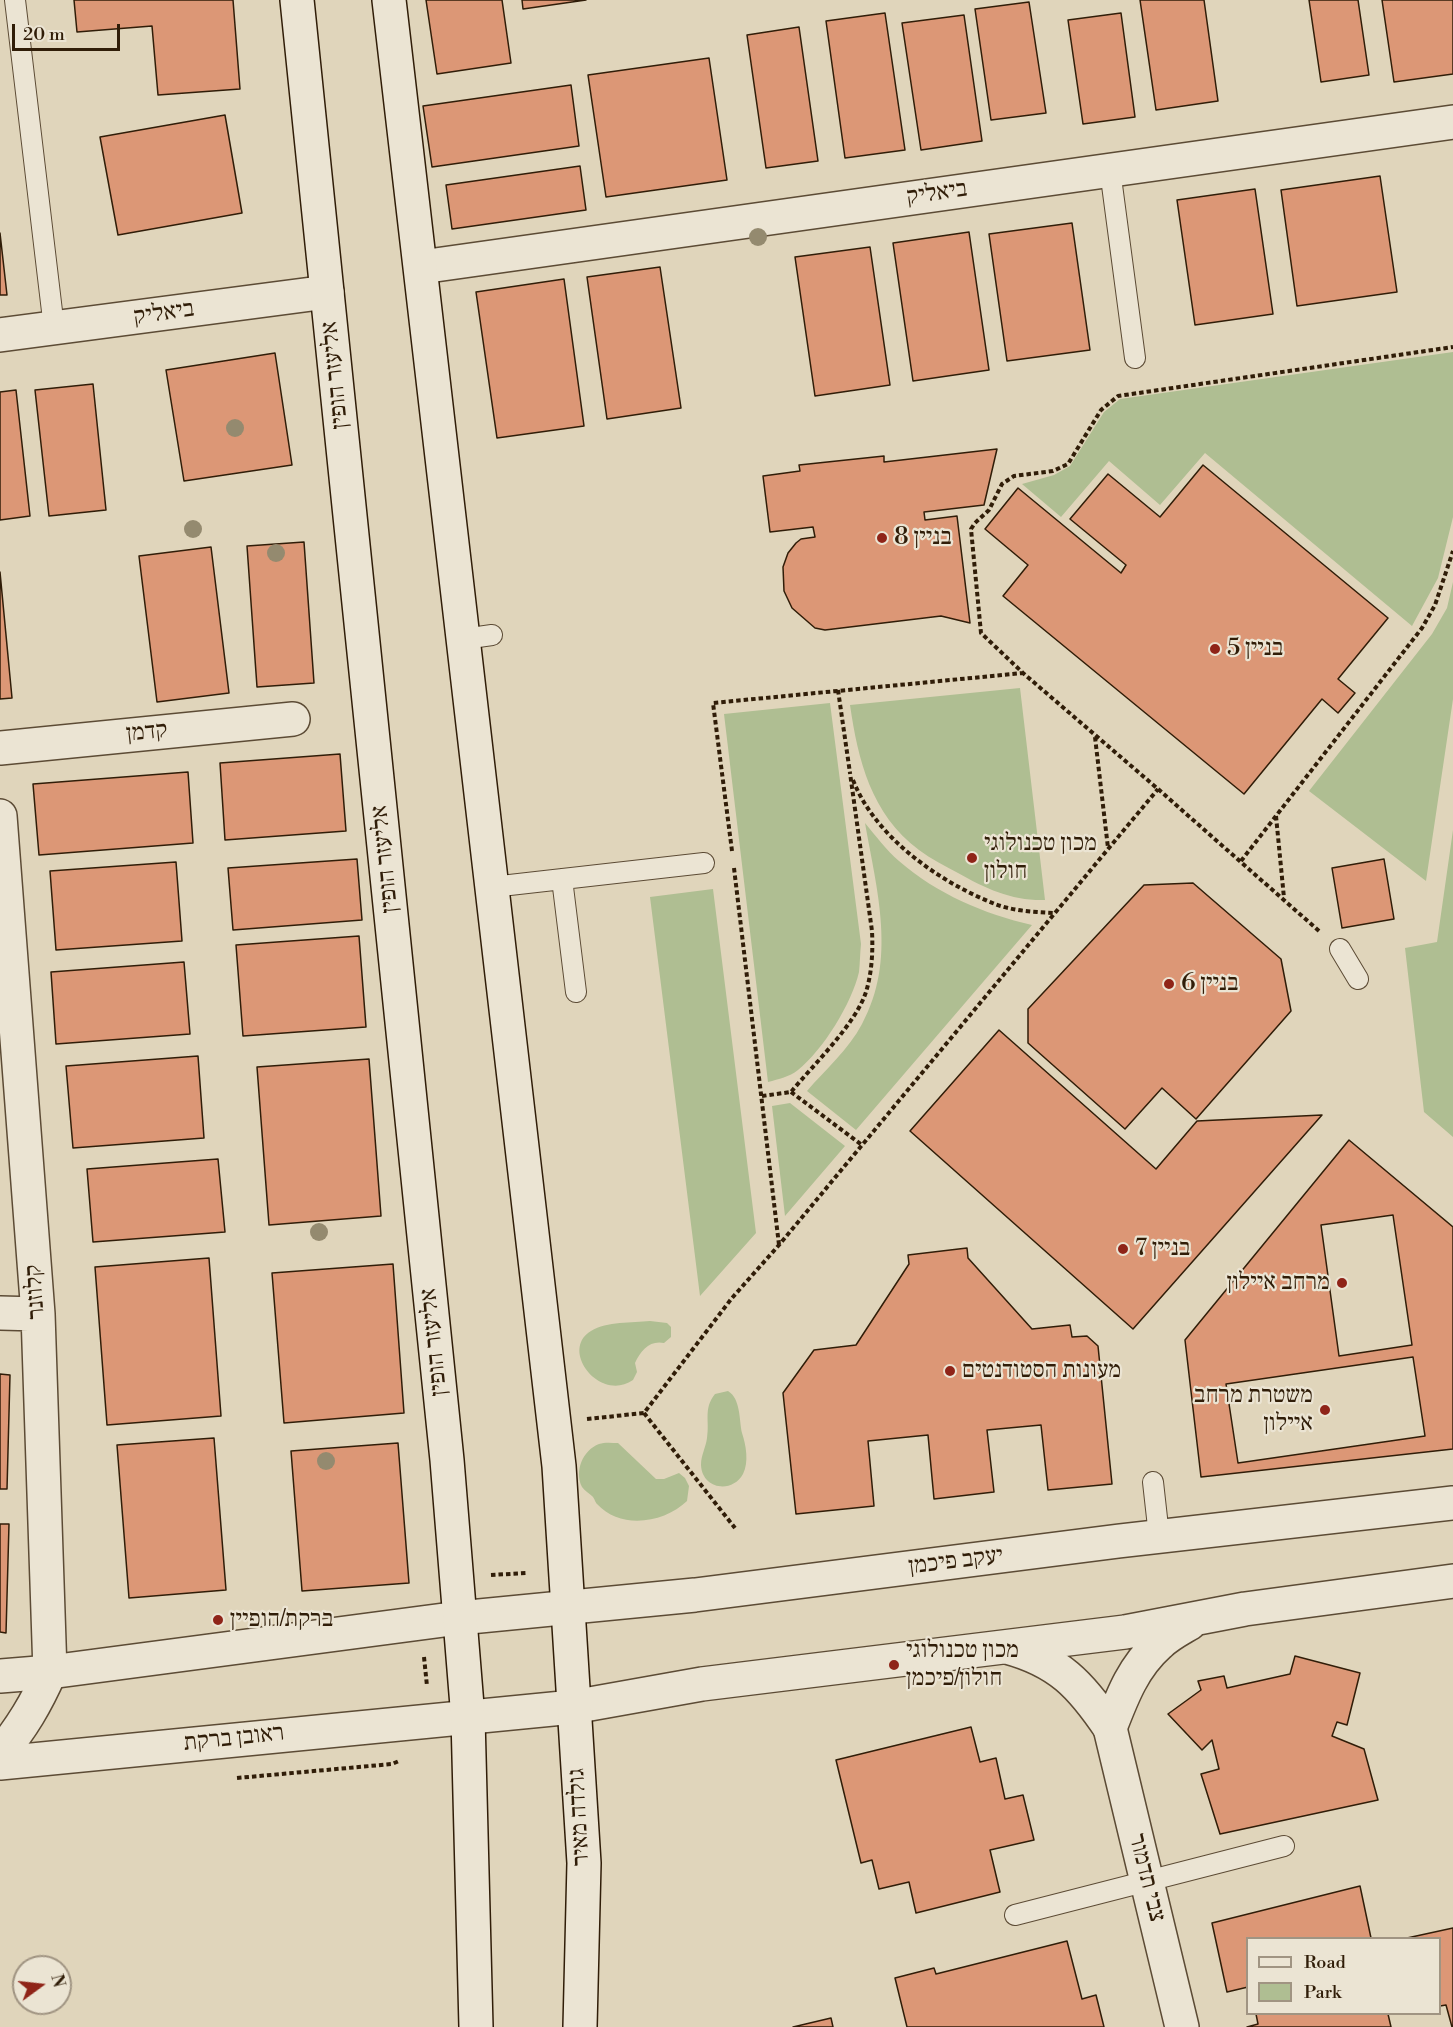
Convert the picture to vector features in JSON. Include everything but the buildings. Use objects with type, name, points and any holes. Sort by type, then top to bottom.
[{"type":"street","name":"אליעזר הופין","points":[[297,0],[444,1436],[468,1718]]},
{"type":"street","points":[[389,0],[421,267],[478,637],[492,887],[559,1466],[569,1607]]},
{"type":"street","name":"ביאליק","points":[[421,267],[1453,122]]},
{"type":"street","name":"ביאליק","points":[[0,335],[327,292]]},
{"type":"street","name":"קדמן","points":[[0,748],[293,719]]},
{"type":"street","name":"קלוזנר","points":[[0,816],[38,1314],[50,1672],[36,1705],[0,1754]]},
{"type":"street","points":[[0,1313],[38,1314]]},
{"type":"street","name":"יעקב פיכמן","points":[[459,1618],[694,1595],[1159,1536],[1453,1503]]},
{"type":"street","points":[[476,2027],[468,1718],[573,1707],[702,1684],[1125,1632],[1245,1609],[1453,1581]]},
{"type":"street","name":"גולדה מאיר","points":[[569,1607],[573,1707],[584,1863],[580,2027]]},
{"type":"street","points":[[0,1676],[50,1672],[459,1618]]},
{"type":"street","points":[[1110,1728],[1123,1693],[1137,1668],[1159,1643],[1197,1618]]},
{"type":"street","points":[[1002,1646],[1031,1654],[1056,1668],[1079,1686],[1110,1728]]},
{"type":"street","name":"ראובן ברקת","points":[[0,1763],[468,1718]]},
{"type":"street","name":"צבי תדמור","points":[[1110,1728],[1182,2027]]},
{"type":"lane","points":[[15,0],[54,328]]},
{"type":"lane","points":[[1110,170],[1135,358]]},
{"type":"lane","points":[[492,887],[704,863]]},
{"type":"lane","points":[[562,879],[576,992]]},
{"type":"lane","points":[[1340,949],[1358,979]]},
{"type":"lane","points":[[1153,1482],[1159,1536]]},
{"type":"lane","points":[[1015,1915],[1284,1846]]},
{"type":"path","points":[[1340,949],[1023,673],[981,633],[971,529],[989,510],[1002,484],[1014,476],[1053,471],[1068,464],[1101,410],[1118,396],[1453,347]]},
{"type":"path","points":[[1240,861],[1422,628],[1435,605],[1453,552]]},
{"type":"path","points":[[779,1245],[713,703],[1023,673]]},
{"type":"path","points":[[762,1096],[790,1092],[857,1011],[866,992],[870,972],[872,932],[838,690]]},
{"type":"path","points":[[1095,736],[1108,848]]},
{"type":"path","points":[[850,773],[868,812],[917,860],[945,879],[995,904],[1023,911],[1054,913]]},
{"type":"path","points":[[580,1420],[644,1413],[732,1298],[779,1245],[1158,789]]},
{"type":"path","points":[[1276,815],[1284,900]]},
{"type":"path","points":[[790,1092],[862,1144]]},
{"type":"path","points":[[644,1413],[735,1528]]},
{"type":"green space","points":[[1453,352],[1453,517],[1438,578],[1412,626],[1205,453],[1160,505],[1109,461],[1061,517],[1022,484],[1054,475],[1070,466],[1104,412],[1120,399]]},
{"type":"green space","points":[[1453,582],[1453,699],[1426,881],[1309,791],[1432,634],[1447,608]]},
{"type":"green space","points":[[1020,688],[1045,900],[1011,896],[979,884],[928,856],[903,836],[878,803],[870,785],[857,746],[850,705]]},
{"type":"green space","points":[[830,703],[861,944],[859,972],[850,998],[817,1051],[795,1072],[784,1078],[768,1082],[724,714]]},
{"type":"green space","points":[[865,823],[894,857],[945,893],[979,909],[1032,925],[856,1130],[807,1091],[844,1051],[857,1033],[873,1000],[879,975],[881,925],[879,900]]},
{"type":"green space","points":[[1453,830],[1453,1137],[1424,1112],[1405,948],[1437,942]]},
{"type":"green space","points":[[713,889],[756,1233],[700,1296],[650,897]]},
{"type":"green space","points":[[790,1103],[845,1146],[785,1216],[772,1106]]},
{"type":"green space","points":[[650,1321],[667,1323],[671,1327],[671,1337],[664,1343],[654,1343],[643,1350],[635,1363],[637,1372],[633,1380],[620,1385],[608,1385],[597,1380],[588,1371],[579,1350],[582,1340],[591,1331],[612,1324]]},
{"type":"green space","points":[[728,1391],[735,1399],[739,1410],[746,1448],[746,1464],[738,1480],[732,1484],[718,1486],[706,1479],[701,1461],[708,1432],[709,1405],[715,1394]]},
{"type":"green space","points":[[618,1443],[656,1479],[664,1479],[679,1473],[685,1478],[689,1486],[687,1501],[678,1509],[667,1514],[642,1520],[618,1518],[597,1504],[582,1487],[580,1481],[579,1474],[584,1456],[599,1444]]},
{"type":"place","name":"בניין 8","points":[[882,538]]},
{"type":"place","name":"בניין 5","points":[[1215,649]]},
{"type":"place","name":"מכון טכנולוגי חולון","points":[[972,858]]},
{"type":"place","name":"בניין 6","points":[[1169,984]]},
{"type":"place","name":"בניין 7","points":[[1123,1249]]},
{"type":"place","name":"מרחב איילון","points":[[1342,1283]]},
{"type":"place","name":"מעונות הסטודנטים","points":[[950,1371]]},
{"type":"place","name":"משטרת מרחב איילון","points":[[1325,1410]]},
{"type":"place","name":"ברקת/הופיין","points":[[218,1620]]},
{"type":"place","name":"מכון טכנולוגי חולון/פיכמן","points":[[894,1665]]}]
